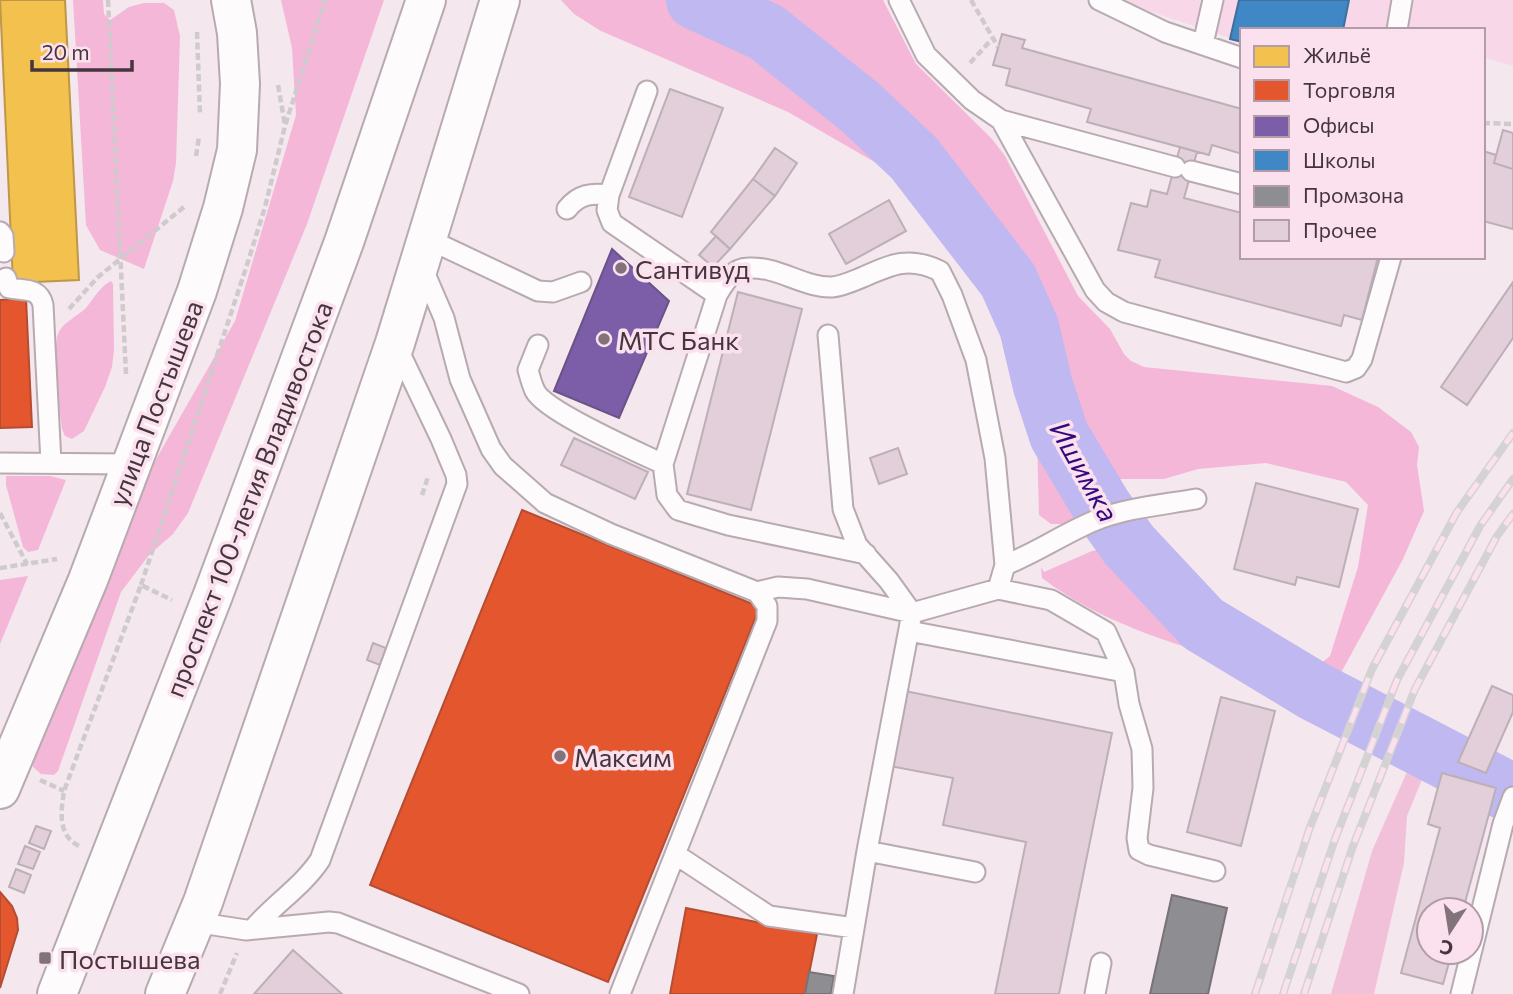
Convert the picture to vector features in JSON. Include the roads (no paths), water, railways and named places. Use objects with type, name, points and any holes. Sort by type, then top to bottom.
[{"type":"main road","name":"улица Постышева","points":[[0,789],[88,580],[197,291],[223,208],[237,149],[240,84],[237,33],[230,0]]},
{"type":"main road","name":"проспект 100-летия Владивостока","points":[[57,994],[214,595],[344,242],[426,0]]},
{"type":"main road","points":[[164,994],[194,922],[395,343],[500,0]]},
{"type":"lane","points":[[899,0],[926,55],[972,100],[1001,120],[1240,183]]},
{"type":"lane","points":[[1099,0],[1165,32],[1240,57]]},
{"type":"lane","points":[[1203,44],[1213,0]]},
{"type":"lane","points":[[1397,28],[1402,0]]},
{"type":"lane","points":[[647,91],[609,195],[607,210],[612,223],[717,295]]},
{"type":"lane","points":[[1001,120],[1095,290],[1106,302],[1124,312],[1346,372],[1356,368],[1362,359],[1390,259]]},
{"type":"lane","points":[[567,209],[573,201],[582,196],[592,193],[609,195]]},
{"type":"lane","points":[[424,251],[538,291],[553,292],[581,282]]},
{"type":"lane","points":[[424,251],[460,379],[491,449],[503,466],[545,503],[611,534],[757,592],[767,606],[767,621],[620,994]]},
{"type":"lane","points":[[866,554],[728,524],[678,510],[667,495],[663,464],[717,295],[725,281],[736,271],[747,267],[774,271],[830,287],[841,286],[870,273],[913,261],[940,271],[952,295],[976,360],[995,458],[1005,565],[998,589]]},
{"type":"lane","points":[[6,278],[9,288],[27,290],[41,296],[51,463]]},
{"type":"lane","points":[[828,335],[843,509],[857,545],[866,554],[910,622],[842,994]]},
{"type":"lane","points":[[253,929],[270,909],[308,878],[320,860],[457,484],[441,439],[395,343]]},
{"type":"lane","points":[[538,345],[528,370],[536,393],[550,406],[663,464]]},
{"type":"lane","points":[[0,463],[132,464]]},
{"type":"lane","points":[[1005,565],[1097,520],[1132,510],[1196,499]]},
{"type":"lane","points":[[757,592],[778,587],[807,589],[910,622],[1124,672]]},
{"type":"lane","points":[[910,622],[998,589],[1051,600],[1106,632],[1124,672],[1129,704],[1142,749],[1143,788],[1137,838],[1139,850],[1149,855],[1214,871]]},
{"type":"lane","points":[[1461,994],[1503,824],[1513,797]]},
{"type":"lane","points":[[867,851],[975,872]]},
{"type":"lane","points":[[675,854],[769,916],[854,928]]},
{"type":"lane","points":[[194,922],[253,929],[338,923],[519,994]]},
{"type":"lane","points":[[1095,994],[1101,963]]},
{"type":"waterway","name":"Ишимка","points":[[696,0],[766,32],[860,107],[914,158],[1008,280],[1029,327],[1043,386],[1059,435],[1102,507],[1129,545],[1203,624],[1314,691],[1513,794]]},
{"type":"railway","points":[[1255,994],[1309,830],[1372,669],[1457,512],[1513,433]]},
{"type":"railway","points":[[1283,994],[1335,839],[1397,680],[1480,526],[1513,479]]},
{"type":"railway","points":[[1304,994],[1353,846],[1415,689],[1497,536],[1513,514]]},
{"type":"place","name":"Сантивуд","points":[[621,268]]},
{"type":"place","name":"МТС Банк","points":[[604,339]]},
{"type":"place","name":"Максим","points":[[560,756]]},
{"type":"place","name":"Постышева","points":[[45,958]]}]
